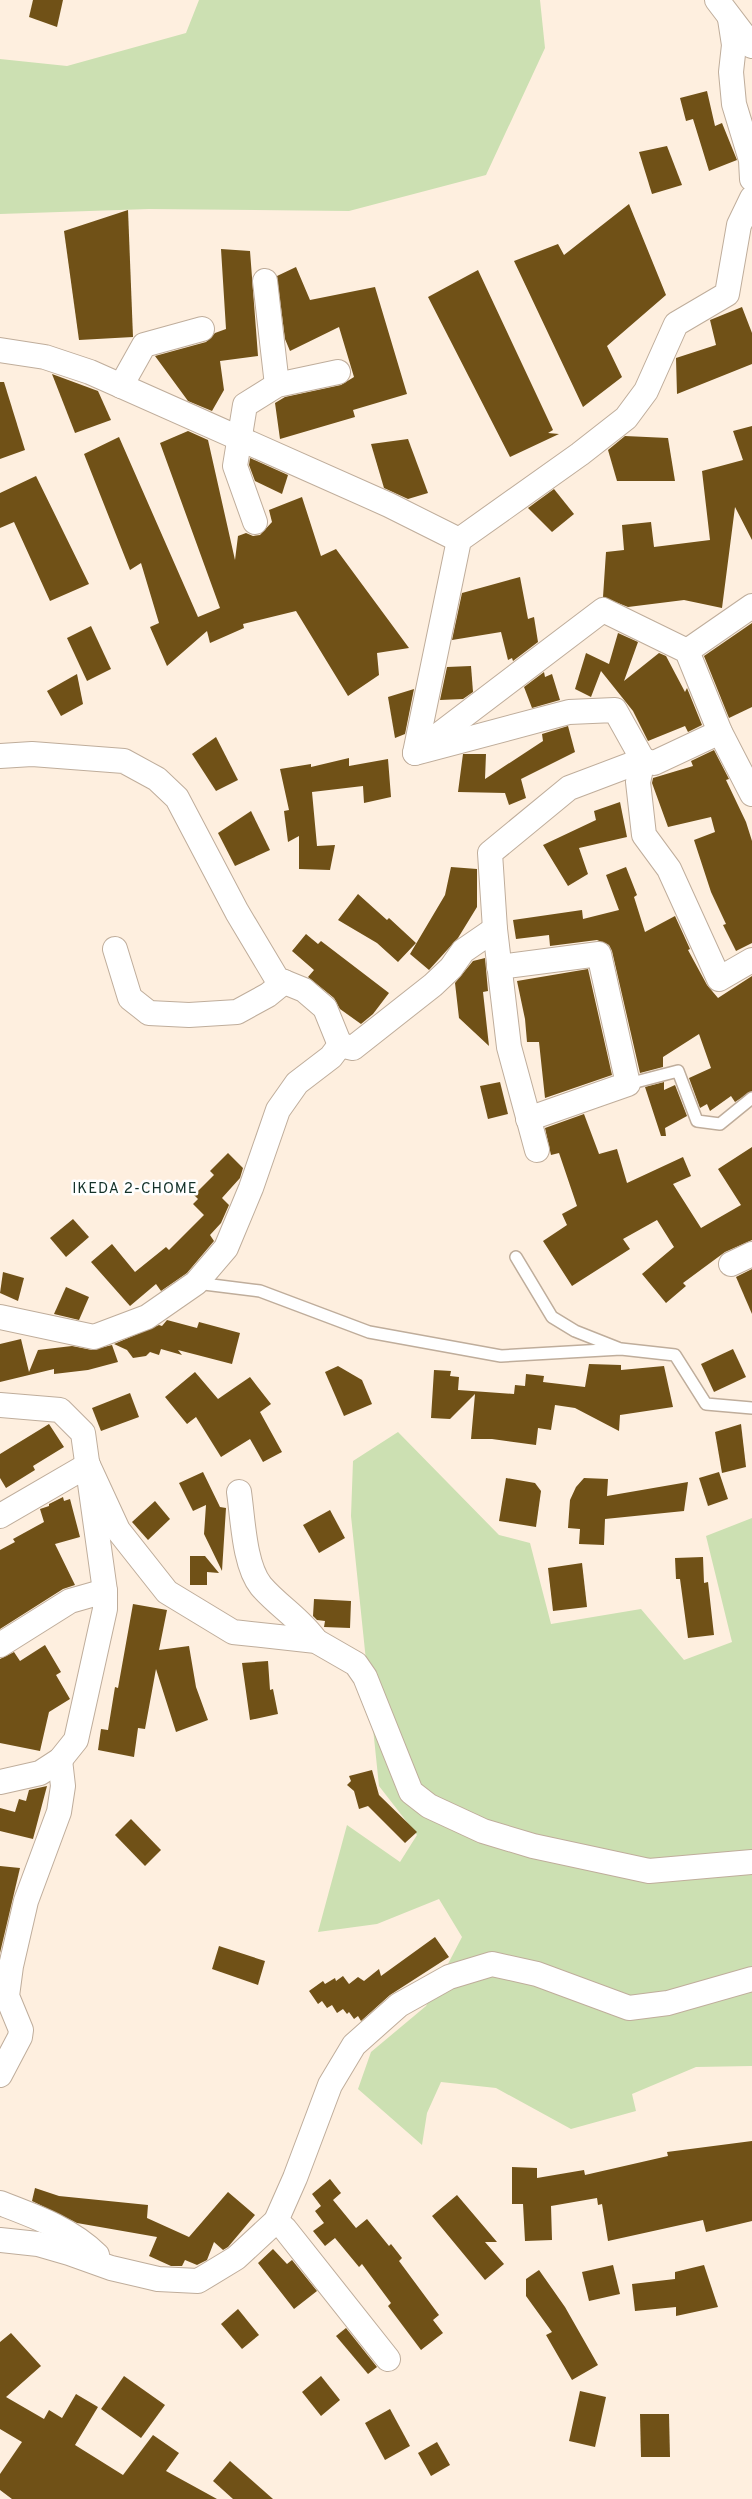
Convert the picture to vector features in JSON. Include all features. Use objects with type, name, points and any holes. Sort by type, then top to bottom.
[{"type":"street","points":[[723,10],[752,46]]},
{"type":"street","points":[[723,10],[734,45],[731,72],[734,104],[751,160],[752,178]]},
{"type":"street","points":[[415,753],[459,540],[580,454],[626,418],[646,391],[676,324],[727,294],[739,225],[752,198]]},
{"type":"street","points":[[265,281],[277,386]]},
{"type":"street","points":[[121,386],[144,345],[202,329]]},
{"type":"street","points":[[0,350],[45,357],[90,372],[389,504],[459,540]]},
{"type":"street","points":[[256,522],[235,466],[245,406],[277,386],[338,372]]},
{"type":"street","points":[[687,651],[752,606]]},
{"type":"street","points":[[415,753],[603,610],[687,651],[720,732],[752,794]]},
{"type":"street","points":[[415,753],[569,712],[615,710],[644,760],[638,782],[644,835],[669,869],[719,979],[752,960]]},
{"type":"street","points":[[537,1150],[509,1048],[495,929],[490,853],[569,788],[644,760],[654,762],[720,732]]},
{"type":"street","points":[[0,756],[32,754],[124,761],[157,779],[178,798],[237,912],[278,979],[304,990],[324,1008],[340,1045]]},
{"type":"street","points":[[340,1045],[353,1048],[433,985],[451,968],[463,951],[495,929]]},
{"type":"street","points":[[115,950],[130,998],[149,1013],[189,1015],[237,1012],[268,995],[284,982]]},
{"type":"street","points":[[499,967],[599,954],[628,1084],[528,1119]]},
{"type":"street","points":[[0,1317],[94,1337],[147,1317],[196,1283],[226,1248],[251,1188],[278,1110],[297,1083],[331,1057],[340,1045]]},
{"type":"street","points":[[731,1264],[752,1254]]},
{"type":"street","points":[[0,1405],[60,1410],[83,1433],[105,1590],[105,1609],[76,1740],[60,1760],[40,1773],[0,1782]]},
{"type":"street","points":[[0,1516],[88,1465]]},
{"type":"street","points":[[88,1465],[118,1530],[167,1592],[233,1632],[316,1641],[356,1664],[365,1677],[411,1792],[429,1806],[483,1831],[533,1846],[649,1871],[752,1862]]},
{"type":"street","points":[[239,1492],[251,1570],[261,1586],[307,1628],[316,1641]]},
{"type":"street","points":[[0,1645],[70,1601],[105,1590]]},
{"type":"street","points":[[0,2075],[20,2037],[21,2030],[7,1996],[11,1966],[26,1901],[59,1812],[63,1786],[60,1760]]},
{"type":"street","points":[[0,2240],[38,2244],[69,2252],[111,2268],[158,2279],[198,2282],[236,2258],[276,2221],[295,2178],[330,2085],[354,2045],[399,2005],[449,1977],[492,1964],[537,1974],[630,2008],[668,2003],[752,1979]]},
{"type":"street","points":[[0,2203],[42,2219],[86,2244],[111,2268]]},
{"type":"street","points":[[276,2221],[285,2229],[388,2359]]},
{"type":"lane","points":[[628,1084],[678,1071],[697,1121],[720,1124],[752,1098]]},
{"type":"lane","points":[[516,1257],[552,1317],[576,1331],[621,1349]]},
{"type":"lane","points":[[196,1283],[260,1291],[369,1332],[501,1356],[621,1349],[675,1355],[706,1404],[752,1408]]},
{"type":"green space","points":[[199,0],[540,0],[545,48],[486,175],[349,211],[149,209],[0,214],[0,59],[67,66],[186,33]]},
{"type":"green space","points":[[398,1432],[499,1535],[530,1543],[551,1624],[641,1609],[684,1660],[732,1642],[706,1536],[752,1518],[752,2066],[696,2067],[632,2094],[636,2111],[571,2129],[496,2088],[441,2082],[427,2113],[422,2145],[358,2089],[371,2052],[426,2006],[462,1937],[439,1899],[377,1924],[318,1932],[347,1825],[400,1862],[417,1835],[379,1786],[351,1516],[353,1461]]},
{"type":"building","points":[[33,0],[63,0],[57,27],[29,17]]},
{"type":"building","points":[[707,91],[715,126],[722,123],[737,160],[709,171],[693,119],[686,121],[680,98]]},
{"type":"building","points":[[667,146],[682,185],[652,194],[639,152]]},
{"type":"building","points":[[629,204],[666,295],[607,346],[622,377],[583,407],[514,261],[558,244],[564,255]]},
{"type":"building","points":[[128,210],[133,337],[79,340],[64,231]]},
{"type":"building","points":[[221,249],[250,251],[258,356],[220,361],[224,390],[212,411],[188,401],[155,356],[206,342],[215,333],[226,329]]},
{"type":"building","points":[[296,267],[310,300],[375,287],[407,394],[353,410],[355,417],[280,439],[275,403],[285,397],[341,385],[354,377],[339,327],[290,351],[285,339],[277,276]]},
{"type":"building","points":[[478,270],[553,430],[548,433],[559,434],[510,457],[428,297]]},
{"type":"building","points":[[742,307],[752,333],[752,364],[677,394],[676,358],[716,345],[710,320]]},
{"type":"building","points":[[52,374],[98,391],[111,420],[75,433]]},
{"type":"building","points":[[0,382],[4,382],[25,450],[0,459]]},
{"type":"building","points":[[752,426],[752,540],[735,507],[722,608],[684,600],[628,607],[603,597],[606,552],[624,550],[622,525],[651,522],[654,547],[710,540],[702,471],[743,460],[733,431]]},
{"type":"building","points":[[188,431],[208,440],[235,560],[238,536],[246,533],[253,536],[260,535],[272,522],[269,510],[302,497],[321,556],[336,549],[409,648],[377,653],[379,675],[348,696],[296,611],[243,624],[244,628],[210,643],[207,631],[167,666],[150,627],[159,623],[141,563],[130,570],[84,454],[119,437],[198,617],[220,608],[160,443]]},
{"type":"building","points":[[625,436],[668,438],[675,481],[617,481],[608,450]]},
{"type":"building","points":[[408,439],[428,493],[408,499],[384,488],[371,444]]},
{"type":"building","points":[[250,458],[288,475],[282,494],[255,481],[249,465]]},
{"type":"building","points":[[36,476],[89,584],[50,601],[14,522],[0,528],[0,493]]},
{"type":"building","points":[[554,489],[574,514],[552,532],[528,508]]},
{"type":"building","points":[[520,577],[528,619],[534,617],[538,642],[513,661],[512,658],[508,660],[501,632],[452,640],[462,593]]},
{"type":"building","points":[[752,623],[752,707],[729,718],[704,656]]},
{"type":"building","points":[[91,626],[111,669],[87,681],[67,638]]},
{"type":"building","points":[[618,633],[638,642],[624,681],[659,653],[666,656],[685,692],[687,688],[702,725],[688,732],[685,726],[648,741],[633,711],[601,671],[591,697],[575,689],[586,653],[609,664]]},
{"type":"building","points":[[471,666],[473,692],[463,699],[440,700],[447,667]]},
{"type":"building","points":[[544,672],[545,677],[552,674],[560,700],[532,708],[524,687]]},
{"type":"building","points":[[77,674],[83,704],[61,716],[47,691]]},
{"type":"building","points":[[414,689],[405,734],[395,738],[388,697]]},
{"type":"building","points":[[568,726],[575,752],[521,779],[526,798],[509,805],[505,793],[458,792],[463,754],[486,754],[485,779],[543,741],[542,734]]},
{"type":"building","points":[[216,737],[238,780],[216,791],[192,754]]},
{"type":"building","points":[[714,750],[729,779],[726,780],[746,822],[752,841],[752,943],[736,951],[723,925],[726,924],[711,892],[694,840],[715,832],[711,817],[668,827],[652,783],[653,778],[693,766],[691,761]]},
{"type":"building","points":[[349,758],[349,766],[388,759],[391,797],[364,803],[363,786],[312,792],[317,846],[335,845],[330,870],[299,869],[299,836],[288,842],[284,811],[289,810],[280,769],[311,764],[311,767]]},
{"type":"building","points":[[620,802],[627,837],[579,848],[588,874],[568,886],[543,845],[596,820],[594,811]]},
{"type":"building","points":[[251,811],[270,850],[235,866],[218,833]]},
{"type":"building","points":[[451,867],[477,869],[477,907],[458,938],[429,970],[410,954],[445,895]]},
{"type":"building","points":[[626,867],[637,895],[634,897],[645,932],[675,916],[690,949],[688,950],[707,985],[718,998],[752,976],[752,1091],[735,1102],[731,1096],[710,1111],[707,1104],[700,1108],[689,1078],[711,1068],[699,1034],[663,1057],[663,1067],[640,1073],[612,951],[609,945],[597,940],[550,946],[549,935],[516,939],[513,920],[582,910],[583,919],[619,910],[606,875]]},
{"type":"building","points":[[358,894],[387,920],[389,918],[416,943],[398,962],[377,943],[338,920]]},
{"type":"building","points":[[306,934],[318,944],[321,941],[389,993],[373,1014],[361,1024],[340,1009],[334,998],[308,977],[314,970],[292,951]]},
{"type":"building","points":[[485,958],[488,991],[483,992],[489,1046],[459,1018],[455,983],[473,961]]},
{"type":"building","points":[[588,969],[612,1075],[545,1098],[539,1042],[527,1042],[525,1019],[517,981]]},
{"type":"building","points":[[500,1082],[508,1114],[488,1119],[480,1086]]},
{"type":"building","points":[[664,1082],[664,1090],[675,1085],[687,1116],[665,1128],[666,1136],[661,1136],[645,1087]]},
{"type":"building","points":[[584,1114],[599,1154],[617,1149],[627,1183],[683,1157],[691,1176],[673,1184],[701,1228],[741,1205],[718,1169],[752,1147],[752,1240],[725,1252],[683,1283],[686,1286],[666,1303],[642,1274],[674,1247],[657,1220],[623,1239],[630,1249],[572,1286],[543,1241],[567,1225],[562,1214],[577,1206],[559,1153],[551,1155],[545,1128]]},
{"type":"building","points":[[228,1153],[243,1168],[240,1178],[222,1198],[229,1205],[221,1223],[210,1235],[214,1241],[187,1273],[161,1291],[156,1284],[130,1306],[91,1262],[112,1244],[135,1272],[166,1247],[169,1250],[204,1215],[193,1204],[198,1199],[194,1195],[214,1175],[210,1171]]},
{"type":"building","points":[[73,1219],[89,1237],[66,1257],[50,1238]]},
{"type":"building","points":[[752,1269],[752,1314],[736,1277]]},
{"type":"building","points":[[3,1272],[24,1278],[18,1301],[0,1293]]},
{"type":"building","points":[[66,1287],[89,1297],[79,1320],[54,1314]]},
{"type":"building","points":[[167,1320],[197,1328],[199,1322],[240,1333],[232,1364],[178,1350],[182,1355],[161,1349],[159,1355],[150,1352],[146,1356],[133,1358],[127,1350],[114,1344],[159,1325],[162,1326]]},
{"type":"building","points":[[21,1339],[29,1372],[38,1350],[72,1346],[92,1350],[112,1345],[118,1362],[88,1370],[54,1374],[54,1369],[0,1382],[0,1344]]},
{"type":"building","points":[[733,1349],[746,1377],[714,1392],[701,1364]]},
{"type":"building","points":[[589,1364],[621,1365],[621,1370],[664,1366],[673,1407],[620,1415],[619,1431],[575,1408],[555,1405],[551,1430],[538,1428],[536,1445],[492,1439],[471,1439],[475,1394],[450,1419],[431,1418],[434,1370],[451,1371],[450,1376],[459,1377],[458,1390],[514,1394],[515,1385],[525,1386],[526,1374],[544,1376],[543,1382],[585,1387]]},
{"type":"building","points":[[338,1366],[362,1380],[372,1404],[344,1416],[325,1372]]},
{"type":"building","points":[[195,1372],[218,1399],[250,1377],[271,1404],[260,1412],[282,1452],[263,1462],[250,1439],[221,1457],[196,1417],[187,1424],[165,1397]]},
{"type":"building","points":[[130,1393],[139,1417],[101,1431],[92,1408]]},
{"type":"building","points":[[49,1424],[64,1447],[33,1466],[35,1470],[6,1488],[0,1478],[0,1454]]},
{"type":"building","points":[[741,1424],[746,1467],[722,1473],[715,1432]]},
{"type":"building","points":[[203,1472],[220,1507],[226,1508],[222,1571],[204,1534],[206,1505],[193,1511],[179,1483]]},
{"type":"building","points":[[719,1472],[728,1499],[708,1506],[699,1478]]},
{"type":"building","points":[[506,1478],[535,1483],[541,1491],[536,1527],[499,1521]]},
{"type":"building","points":[[584,1478],[608,1479],[607,1496],[688,1482],[684,1511],[605,1519],[604,1545],[579,1544],[580,1529],[568,1528],[570,1500],[576,1487]]},
{"type":"building","points":[[63,1497],[64,1501],[70,1499],[80,1537],[55,1544],[75,1585],[63,1589],[0,1629],[0,1550],[15,1542],[13,1539],[44,1522],[40,1509],[49,1506],[49,1504]]},
{"type":"building","points":[[155,1501],[170,1519],[148,1540],[132,1522]]},
{"type":"building","points":[[330,1510],[345,1538],[319,1553],[303,1525]]},
{"type":"building","points":[[190,1556],[205,1556],[219,1573],[207,1572],[207,1585],[190,1585]]},
{"type":"building","points":[[703,1557],[704,1583],[708,1582],[714,1635],[688,1638],[680,1579],[676,1579],[675,1558]]},
{"type":"building","points":[[582,1563],[587,1607],[553,1611],[548,1568]]},
{"type":"building","points":[[314,1599],[351,1601],[350,1628],[324,1627],[325,1621],[317,1620],[313,1616]]},
{"type":"building","points":[[133,1604],[167,1610],[159,1650],[189,1646],[196,1687],[208,1720],[176,1732],[156,1669],[145,1729],[138,1728],[134,1757],[98,1750],[101,1729],[108,1730],[115,1687],[118,1688]]},
{"type":"building","points":[[45,1645],[61,1672],[56,1675],[70,1699],[49,1712],[40,1751],[0,1743],[0,1659],[14,1652],[20,1661]]},
{"type":"building","points":[[268,1661],[270,1690],[273,1689],[278,1714],[250,1720],[242,1663]]},
{"type":"building","points":[[372,1770],[379,1795],[417,1832],[405,1843],[368,1806],[359,1809],[354,1791],[347,1785],[351,1781],[349,1776]]},
{"type":"building","points":[[47,1786],[33,1839],[0,1831],[0,1808],[15,1812],[19,1799],[26,1801],[29,1790]]},
{"type":"building","points":[[131,1819],[161,1850],[145,1866],[115,1835]]},
{"type":"building","points":[[0,1866],[20,1868],[0,1953]]},
{"type":"building","points":[[435,1937],[449,1957],[390,1995],[361,2021],[358,2016],[354,2019],[349,2012],[347,2014],[343,2009],[337,2013],[332,2005],[327,2008],[322,2001],[318,2004],[309,1991],[323,1981],[325,1984],[335,1978],[336,1981],[343,1976],[349,1984],[358,1977],[364,1981],[379,1969],[381,1976]]},
{"type":"building","points":[[219,1946],[265,1961],[258,1985],[212,1969]]},
{"type":"building","points":[[752,2141],[752,2221],[706,2232],[703,2220],[608,2241],[602,2204],[598,2205],[597,2198],[551,2206],[552,2240],[525,2241],[523,2204],[512,2204],[512,2167],[537,2168],[537,2178],[584,2170],[585,2175],[668,2156],[667,2152]]},
{"type":"building","points":[[330,2179],[341,2193],[333,2200],[356,2228],[367,2219],[389,2246],[391,2244],[402,2258],[399,2261],[439,2315],[433,2320],[443,2333],[421,2350],[388,2306],[391,2303],[362,2264],[359,2267],[335,2238],[325,2246],[313,2231],[324,2223],[315,2211],[321,2206],[312,2194]]},
{"type":"building","points":[[35,2188],[59,2196],[148,2205],[147,2218],[189,2237],[228,2192],[255,2215],[228,2247],[223,2250],[214,2242],[207,2260],[197,2265],[185,2260],[182,2266],[171,2266],[149,2256],[157,2237],[77,2223],[32,2201]]},
{"type":"building","points":[[457,2195],[497,2242],[485,2242],[504,2264],[485,2280],[432,2216]]},
{"type":"building","points":[[273,2249],[287,2264],[292,2260],[317,2291],[294,2309],[258,2263]]},
{"type":"building","points":[[613,2265],[620,2294],[589,2301],[582,2272]]},
{"type":"building","points":[[704,2265],[718,2307],[676,2316],[676,2307],[635,2311],[632,2284],[675,2279],[675,2272]]},
{"type":"building","points":[[539,2270],[565,2307],[598,2365],[572,2380],[546,2335],[552,2332],[526,2296],[526,2279]]},
{"type":"building","points":[[238,2309],[259,2335],[242,2349],[221,2324]]},
{"type":"building","points":[[346,2328],[377,2367],[368,2374],[336,2336]]},
{"type":"building","points":[[11,2333],[41,2366],[6,2397],[44,2419],[49,2410],[62,2418],[76,2394],[98,2407],[75,2445],[123,2475],[153,2435],[179,2453],[166,2471],[217,2499],[12,2499],[0,2490],[0,2474],[22,2442],[0,2429],[0,2342]]},
{"type":"building","points":[[124,2376],[165,2405],[141,2438],[101,2409]]},
{"type":"building","points":[[321,2376],[340,2400],[321,2416],[302,2392]]},
{"type":"building","points":[[580,2391],[606,2397],[595,2447],[569,2441]]},
{"type":"building","points":[[390,2409],[410,2446],[385,2460],[365,2423]]},
{"type":"building","points":[[640,2414],[669,2414],[670,2457],[641,2457]]},
{"type":"building","points":[[437,2442],[450,2465],[431,2476],[418,2453]]},
{"type":"building","points":[[230,2461],[273,2499],[233,2499],[213,2481]]},
{"type":"district","name":"IKEDA 2-CHOME","points":[[135,1188]]}]
